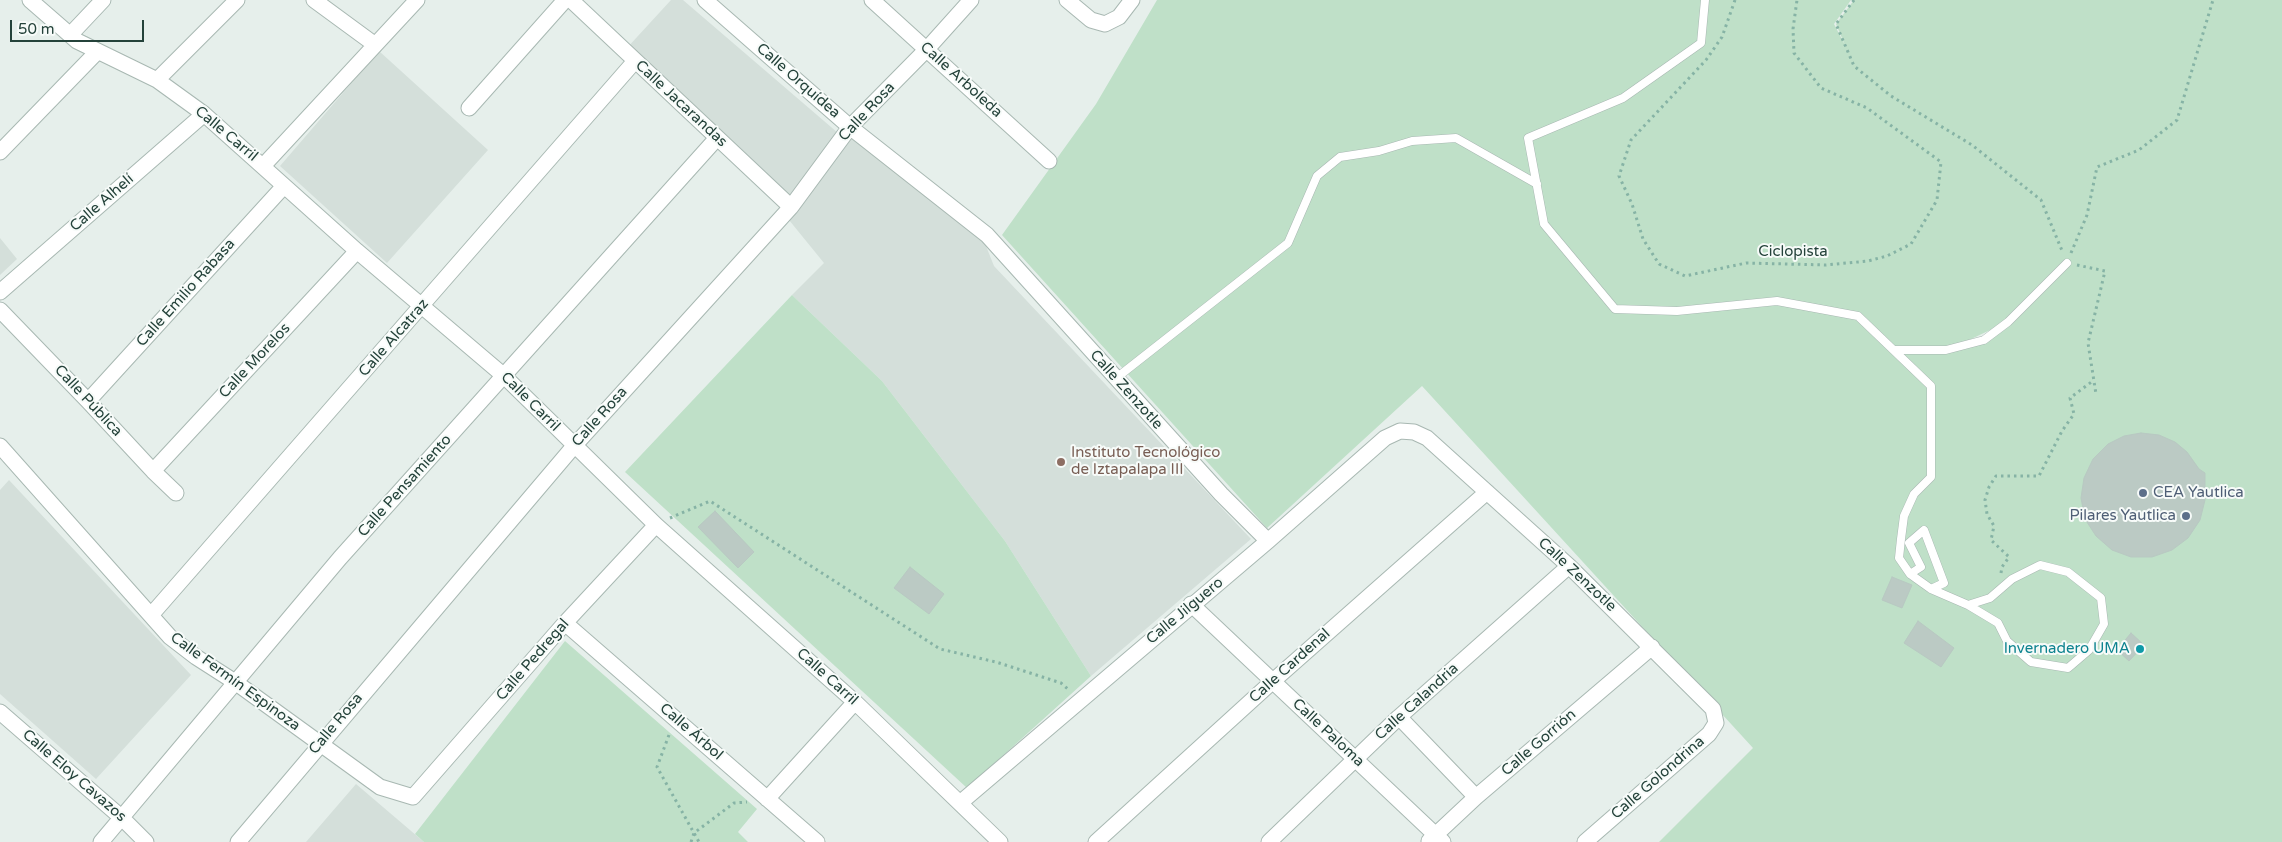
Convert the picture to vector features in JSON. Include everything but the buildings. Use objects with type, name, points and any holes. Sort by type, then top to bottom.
[{"type":"street","name":"Calle Carril","points":[[30,0],[70,35],[98,52],[157,80],[204,114],[357,251],[504,375],[656,525],[855,702],[1000,842]]},
{"type":"street","points":[[70,35],[103,0]]},
{"type":"street","points":[[157,80],[237,0]]},
{"type":"street","points":[[314,0],[374,44]]},
{"type":"street","points":[[263,166],[374,44],[417,0]]},
{"type":"street","points":[[469,108],[565,0]]},
{"type":"street","name":"Calle Jacarandas","points":[[571,0],[790,207]]},
{"type":"street","name":"Calle Orquídea","points":[[706,0],[850,127],[987,236]]},
{"type":"street","name":"Calle Arboleda","points":[[872,0],[1049,161]]},
{"type":"street","name":"Calle Rosa","points":[[238,842],[320,743],[574,446],[790,207],[850,127],[927,49],[971,0]]},
{"type":"street","points":[[1067,0],[1091,20],[1105,24],[1119,17],[1132,0]]},
{"type":"street","points":[[0,152],[98,52]]},
{"type":"street","name":"Calle Alcatraz","points":[[152,614],[636,61]]},
{"type":"street","name":"Calle Alhelí","points":[[0,292],[204,114]]},
{"type":"street","name":"Calle Pensamiento","points":[[101,842],[340,558],[717,138]]},
{"type":"street","name":"Calle Emilio Rabasa","points":[[88,401],[284,186]]},
{"type":"street","name":"Calle Zenzotle","points":[[987,236],[1221,494],[1268,541]]},
{"type":"street","name":"Calle Morelos","points":[[152,471],[357,251]]},
{"type":"street","name":"Calle Pública","points":[[0,310],[88,401],[152,471],[176,493]]},
{"type":"street","name":"Calle Jilguero","points":[[960,803],[1081,701],[1191,604],[1268,541],[1385,438],[1400,430],[1414,432]]},
{"type":"street","name":"Calle Zenzotle","points":[[1414,432],[1427,438],[1569,566],[1713,709],[1716,723],[1709,734]]},
{"type":"street","name":"Calle Fermín Espinoza","points":[[0,446],[152,614],[170,637],[380,787],[413,797]]},
{"type":"street","name":"Calle Cardenal","points":[[1096,842],[1273,681],[1487,492]]},
{"type":"street","name":"Calle Pedregal","points":[[413,797],[565,623],[656,525]]},
{"type":"street","name":"Calle Calandria","points":[[1269,842],[1399,717],[1569,566]]},
{"type":"street","name":"Calle Paloma","points":[[1191,604],[1356,758],[1435,840]]},
{"type":"street","name":"Calle Árbol","points":[[565,623],[817,842]]},
{"type":"street","name":"Calle Gorrión","points":[[1435,840],[1476,797],[1652,647]]},
{"type":"street","points":[[767,799],[855,702]]},
{"type":"street","name":"Calle Eloy Cavazos","points":[[0,712],[122,818],[146,842]]},
{"type":"street","points":[[1399,717],[1476,797]]},
{"type":"street","name":"Calle Golondrina","points":[[1585,842],[1709,734]]},
{"type":"lane","points":[[1705,0],[1701,44],[1623,98],[1528,138],[1544,224],[1615,309],[1676,311],[1777,301],[1858,316],[1931,386],[1931,476],[1914,494],[1904,516],[1899,558],[1910,574],[1931,589],[1968,605],[1998,623],[2007,641],[2031,662],[2068,668],[2089,650],[2104,624],[2101,598],[2068,572],[2040,565],[2012,579],[1990,598],[1968,605]]},
{"type":"lane","points":[[1116,379],[1288,244],[1317,176],[1340,157],[1379,151],[1412,141],[1456,138],[1537,184]]},
{"type":"lane","points":[[1894,350],[1946,350],[1984,340],[2008,322],[2067,263]]},
{"type":"lane","points":[[1910,574],[1921,567],[1910,543],[1924,530],[1944,583],[1931,589]]},
{"type":"path","name":"Ciclopista","points":[[1735,0],[1722,37],[1706,60],[1631,140],[1618,176],[1632,204],[1643,240],[1659,264],[1685,276],[1746,263],[1826,265],[1868,261],[1887,256],[1910,244],[1938,200],[1941,162],[1867,108],[1821,88],[1794,53],[1793,30],[1797,0]]},
{"type":"path","points":[[1854,0],[1836,24],[1854,66],[1891,96],[1972,146],[2041,200],[2067,263]]},
{"type":"path","points":[[2067,263],[2087,215],[2097,167],[2139,150],[2177,120],[2213,0]]},
{"type":"path","points":[[2067,263],[2105,271],[2088,343],[2096,394]]},
{"type":"path","points":[[2001,589],[2002,567],[2009,556],[1991,540],[1994,526],[1988,514],[1985,500],[1989,487],[1996,476],[2039,476],[2062,432],[2074,414],[2070,398],[2094,380]]},
{"type":"path","points":[[656,525],[710,501],[940,649],[996,662],[1061,683],[1081,701]]},
{"type":"path","points":[[676,718],[657,767],[699,842]]},
{"type":"path","points":[[691,842],[694,833],[734,803],[767,799]]},
{"type":"shaded area","points":[[671,0],[683,0],[838,133],[790,195],[626,49]]},
{"type":"shaded area","points":[[379,51],[488,150],[387,263],[280,166]]},
{"type":"shaded area","name":"Instituto Tecnológico de Iztapalapa III","points":[[856,125],[982,236],[994,266],[1251,539],[1091,676],[1005,541],[882,381],[792,295],[824,263],[789,220]]},
{"type":"shaded area","points":[[0,238],[17,259],[0,275]]},
{"type":"shaded area","points":[[9,480],[191,675],[96,779],[0,694],[0,490]]},
{"type":"shaded area","points":[[356,784],[424,842],[306,842]]},
{"type":"green space","points":[[1157,0],[1851,0],[1834,24],[1845,45],[1836,24],[1854,0],[2282,0],[2282,842],[1659,842],[1753,748],[1422,386],[1267,528],[1002,235],[1096,104]],"holes":[[[2005,323],[1984,340],[1950,349]]]},
{"type":"green space","points":[[792,295],[882,381],[1005,541],[1091,676],[967,788],[625,472]]},
{"type":"green space","points":[[565,641],[757,809],[738,832],[748,842],[424,842],[415,834]]},
{"type":"place","name":"Instituto Tecnológico de Iztapalapa III","points":[[1061,462]]},
{"type":"place","name":"CEA Yautlica","points":[[2143,493]]},
{"type":"place","name":"Pilares Yautlica","points":[[2186,516]]},
{"type":"place","name":"Invernadero UMA","points":[[2140,649]]}]
